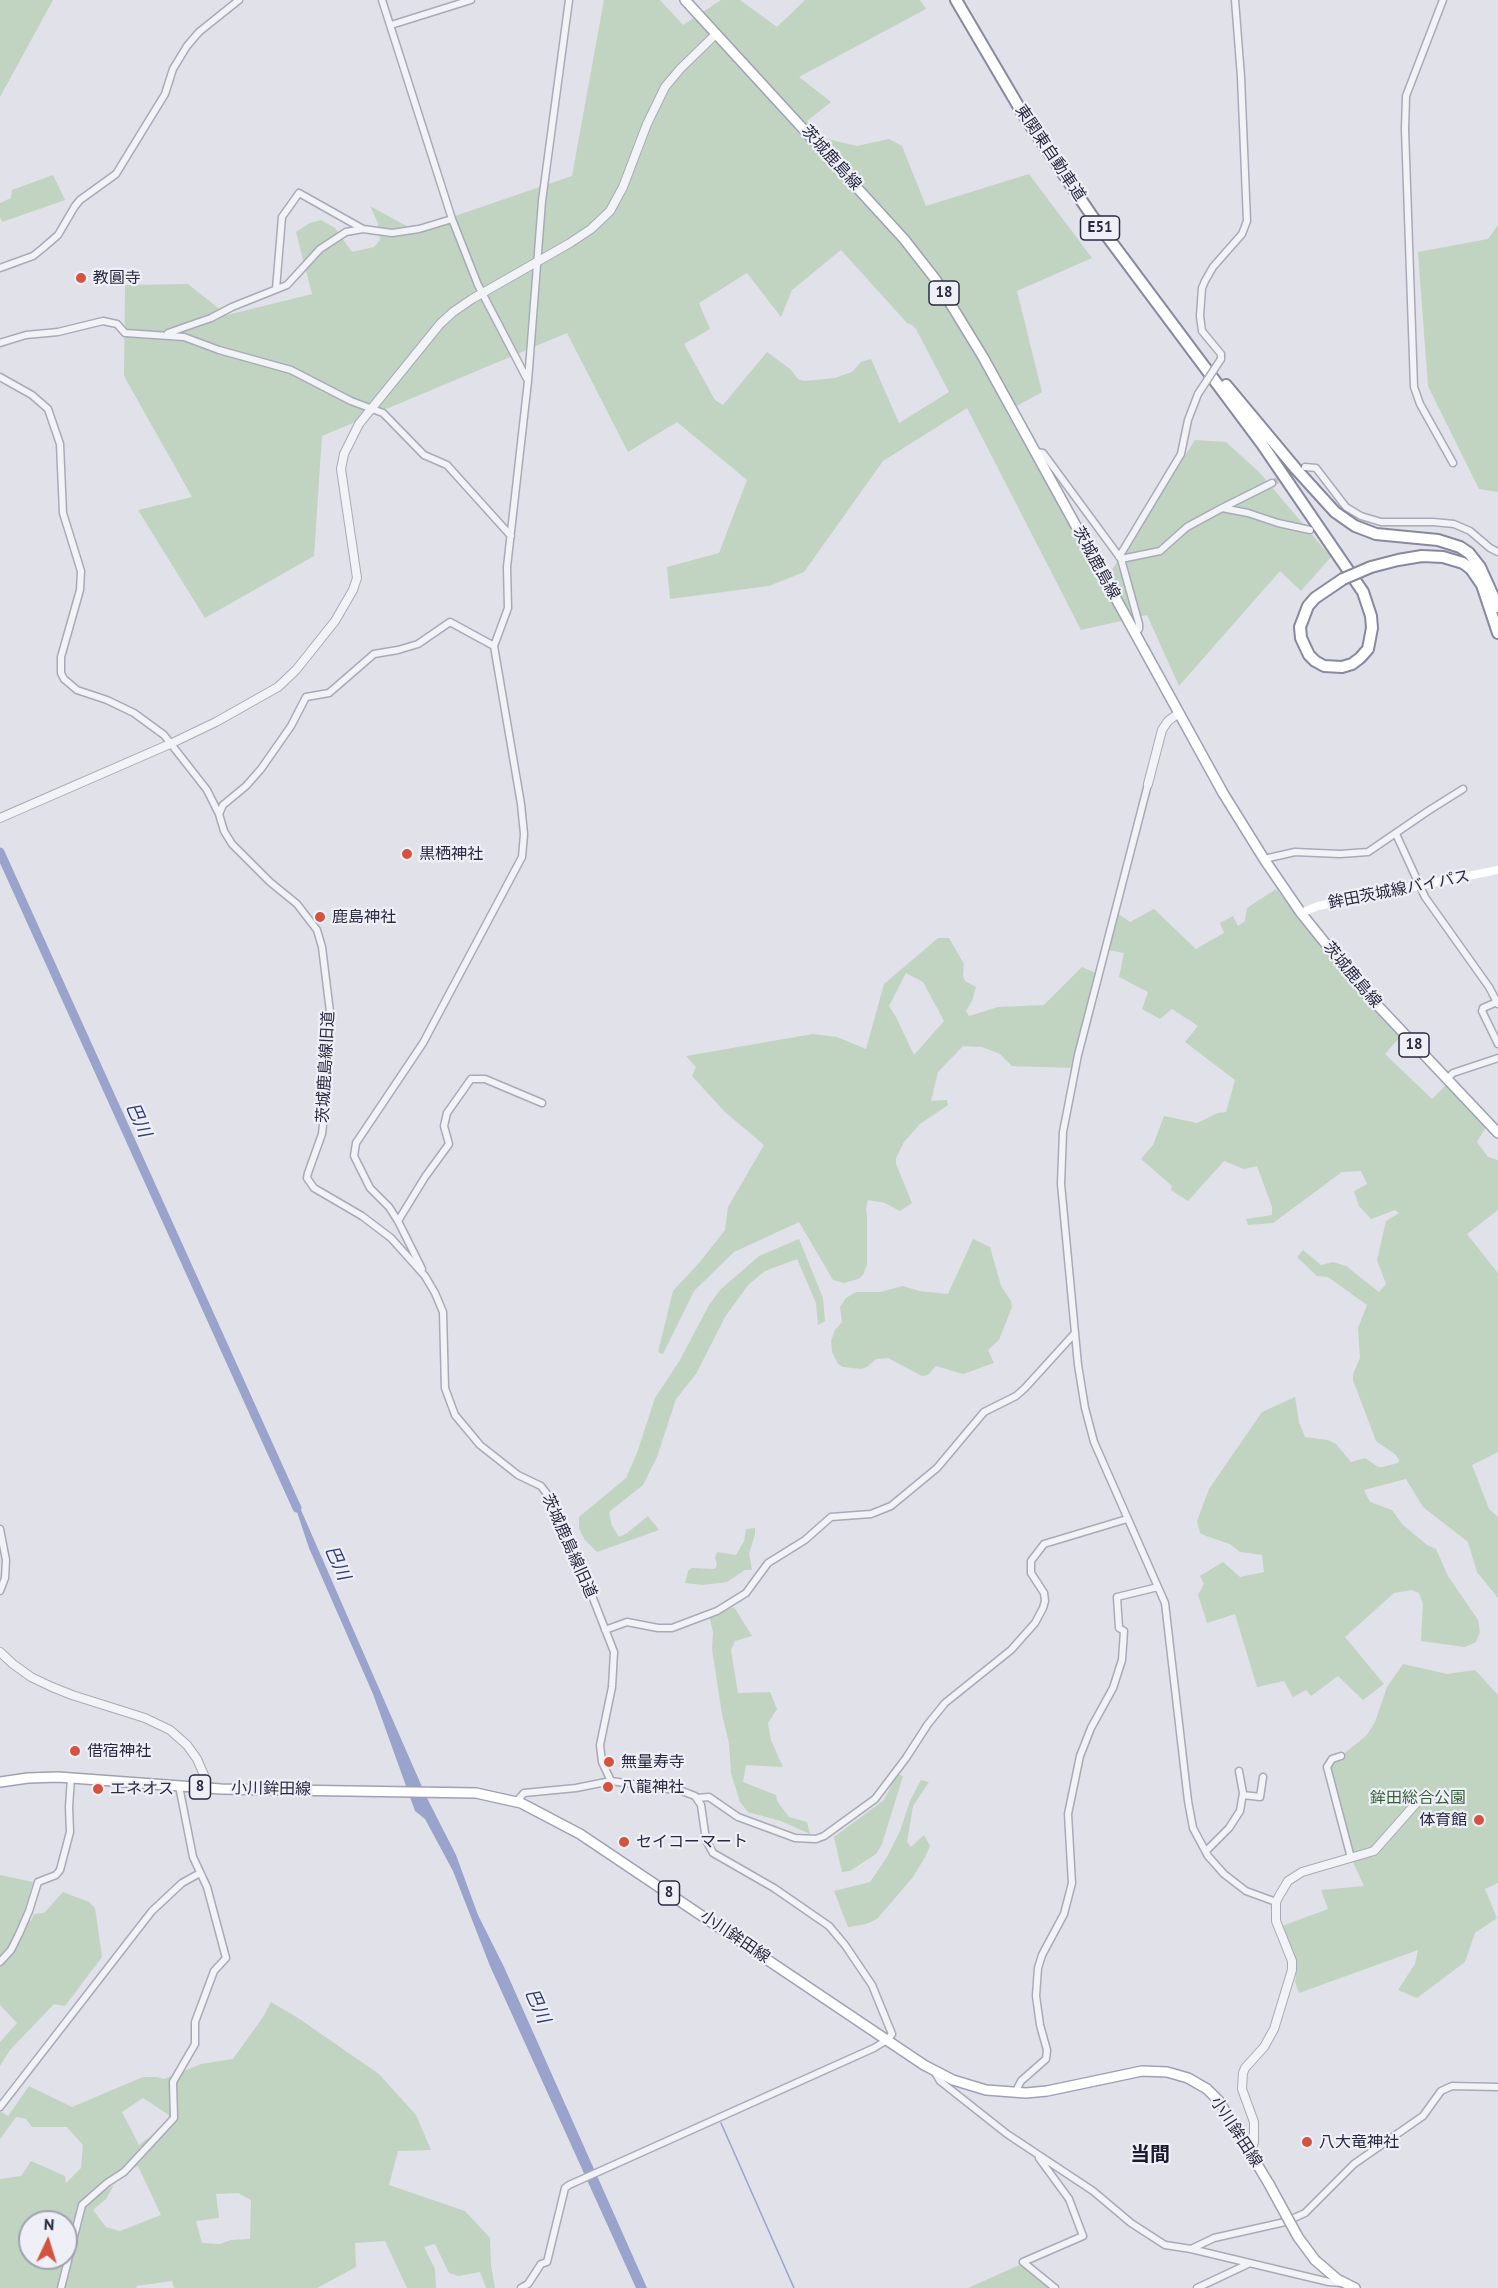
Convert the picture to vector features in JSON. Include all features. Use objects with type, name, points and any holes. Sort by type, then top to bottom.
[{"type":"highway","name":"東関東自動車道","points":[[956,0],[1018,106],[1092,216],[1262,444],[1362,592],[1368,604],[1372,628],[1368,649],[1352,664],[1342,667],[1324,666],[1315,662],[1309,655],[1301,638],[1300,627],[1308,606],[1315,598],[1343,579],[1371,567],[1422,556],[1443,557],[1463,563],[1472,569],[1482,585],[1498,633]]},
{"type":"highway","name":"東関東自動車道","points":[[962,0],[1006,78],[1096,214],[1189,341],[1302,476],[1340,516],[1355,526],[1376,534],[1438,540],[1461,547],[1475,559],[1498,607]]},
{"type":"main road","name":"茨城鹿島線","points":[[685,0],[856,186],[929,272],[964,323],[1228,802],[1264,859],[1301,913],[1363,990],[1498,1133]]},
{"type":"main road","name":"鉾田茨城線バイパス","points":[[1301,913],[1318,906],[1498,870]]},
{"type":"main road","name":"小川鉾田線","points":[[0,1782],[40,1777],[205,1788],[476,1793],[516,1802],[547,1815],[580,1834],[933,2071],[975,2087],[1015,2093],[1047,2091],[1135,2072],[1174,2073],[1194,2081],[1213,2094],[1224,2108],[1298,2237],[1315,2260],[1355,2288]]},
{"type":"street","points":[[0,268],[33,256],[43,248],[58,235],[80,200],[116,174],[165,94],[173,69],[187,46],[199,32],[239,0]]},
{"type":"street","points":[[382,0],[452,219],[482,294],[528,381]]},
{"type":"street","points":[[391,24],[471,0]]},
{"type":"street","points":[[425,1276],[398,1221],[389,1207],[370,1188],[354,1156],[356,1143],[423,1043],[522,857],[524,834],[521,804],[494,646],[508,608],[507,567],[528,381],[542,201],[569,0]]},
{"type":"street","points":[[1120,558],[1180,454],[1188,420],[1198,394],[1221,359],[1221,354],[1202,331],[1200,316],[1202,288],[1205,280],[1213,267],[1242,234],[1247,221],[1241,77],[1235,0]]},
{"type":"street","points":[[1443,0],[1406,96],[1405,129],[1414,387],[1420,404],[1453,463]]},
{"type":"street","points":[[0,818],[235,713],[278,687],[296,670],[346,604],[357,578],[341,470],[350,440],[359,424],[440,324],[453,312],[584,234],[610,211],[623,187],[647,124],[665,87],[716,34]]},
{"type":"street","points":[[276,289],[282,217],[299,193],[363,230]]},
{"type":"street","points":[[164,335],[211,318],[287,285],[307,261],[335,237],[346,232],[363,230],[392,233],[419,229],[452,219]]},
{"type":"street","points":[[0,343],[26,335],[58,332],[104,321],[117,324],[125,333],[184,337],[219,350],[291,370],[351,401],[383,413],[424,455],[447,465],[511,536]]},
{"type":"street","name":"茨城鹿島線旧道","points":[[0,377],[32,395],[48,409],[60,444],[63,513],[81,571],[80,590],[63,647],[61,673],[68,685],[113,702],[147,721],[164,735],[198,777],[219,814],[224,831],[232,844],[270,882],[297,904],[310,919],[320,940],[330,1012],[328,1075],[322,1134],[308,1173],[309,1184],[323,1195],[362,1216],[391,1238],[425,1276],[443,1312],[445,1388],[455,1415],[480,1444],[518,1475],[545,1490],[614,1652],[614,1665],[600,1751],[610,1781]]},
{"type":"street","points":[[1036,452],[1043,453],[1120,558],[1139,624],[1139,629],[1135,634]]},
{"type":"street","points":[[1305,467],[1316,468],[1346,507],[1361,516],[1381,522],[1454,524],[1470,531],[1498,552]]},
{"type":"street","points":[[1120,558],[1160,551],[1186,527],[1272,483]]},
{"type":"street","points":[[1222,508],[1248,513],[1278,524],[1310,530]]},
{"type":"street","points":[[219,814],[223,805],[246,786],[261,769],[291,726],[306,697],[329,693],[374,654],[418,644],[450,622],[494,646]]},
{"type":"street","points":[[1179,713],[1164,726],[1078,1054],[1063,1132],[1061,1176],[1075,1333],[1088,1425],[1103,1466],[1165,1603],[1190,1813],[1196,1836],[1217,1867],[1230,1880],[1260,1898],[1276,1902]]},
{"type":"street","points":[[1264,859],[1295,852],[1340,854],[1368,852],[1428,810],[1463,789]]},
{"type":"street","points":[[1396,834],[1419,885],[1498,1003],[1482,1009],[1495,1028],[1498,1044]]},
{"type":"street","points":[[1447,1079],[1453,1073],[1498,1058]]},
{"type":"street","points":[[398,1221],[449,1144],[444,1126],[447,1113],[471,1079],[485,1079],[542,1102]]},
{"type":"street","points":[[605,1630],[627,1622],[658,1628],[672,1628],[717,1611],[746,1593],[768,1563],[805,1540],[831,1517],[871,1514],[891,1506],[938,1468],[984,1412],[1025,1389],[1075,1333]]},
{"type":"street","points":[[516,1802],[524,1793],[576,1788],[610,1781],[682,1791],[698,1798],[709,1797],[738,1817],[795,1838],[816,1839],[824,1836],[875,1799],[945,1703],[1011,1650],[1035,1623],[1045,1600],[1044,1593],[1031,1573],[1031,1561],[1044,1544],[1127,1519]]},
{"type":"street","points":[[0,1529],[6,1560],[5,1578],[0,1591]]},
{"type":"street","points":[[1015,2093],[1020,2081],[1044,2062],[1046,2054],[1037,2002],[1038,1968],[1042,1955],[1066,1910],[1072,1883],[1068,1814],[1080,1756],[1095,1719],[1113,1688],[1122,1660],[1124,1631],[1119,1628],[1117,1597],[1158,1587]]},
{"type":"street","points":[[0,1652],[31,1677],[52,1687],[145,1718],[170,1730],[187,1745],[196,1759],[204,1775],[205,1788]]},
{"type":"street","points":[[1341,1756],[1332,1759],[1327,1767],[1351,1858]]},
{"type":"street","points":[[1206,1851],[1240,1812],[1243,1795],[1239,1771]]},
{"type":"street","points":[[1243,1795],[1260,1797],[1263,1777]]},
{"type":"street","points":[[0,1962],[19,1934],[38,1882],[56,1875],[64,1858],[70,1832],[71,1778]]},
{"type":"street","points":[[61,2288],[82,2205],[107,2183],[124,2172],[174,2118],[173,2082],[195,2044],[195,2022],[214,1971],[226,1958],[213,1908],[190,1845],[179,1786]]},
{"type":"street","points":[[521,2288],[528,2284],[541,2264],[547,2262],[565,2188],[821,2072],[887,2040],[892,2034],[872,1985],[845,1945],[819,1918],[774,1888],[713,1853],[705,1840],[702,1810],[698,1798]]},
{"type":"street","points":[[1250,2152],[1255,2133],[1251,2111],[1242,2089],[1243,2073],[1264,2047],[1274,2029],[1292,1970],[1292,1961],[1276,1921],[1276,1902],[1288,1881],[1294,1877],[1310,1869],[1374,1851],[1419,1800]]},
{"type":"street","points":[[0,2107],[152,1911],[182,1883],[200,1873]]},
{"type":"street","points":[[933,2071],[940,2081],[1007,2134],[1093,2191],[1155,2240],[1170,2247],[1191,2249],[1329,2282],[1345,2283]]},
{"type":"street","points":[[1191,2249],[1214,2238],[1285,2223],[1305,2213],[1354,2164],[1423,2116],[1441,2091],[1452,2086],[1498,2087]]},
{"type":"street","points":[[1038,2155],[1069,2199],[1083,2236],[1023,2262],[1055,2288]]},
{"type":"street","points":[[1197,2288],[1249,2264]]},
{"type":"green space","points":[[0,0],[53,0],[0,97]]},
{"type":"green space","points":[[604,0],[660,0],[683,25],[721,0],[740,0],[777,27],[805,0],[920,0],[926,9],[799,77],[831,102],[807,121],[823,138],[857,146],[889,139],[902,146],[926,206],[1029,174],[1092,258],[1017,291],[1042,392],[1006,412],[1104,582],[1195,440],[1226,442],[1259,472],[1331,557],[1301,591],[1280,571],[1179,686],[1147,615],[1081,630],[967,408],[883,461],[804,572],[769,586],[670,599],[667,567],[719,553],[747,480],[677,422],[628,452],[567,333],[322,436],[314,556],[205,618],[138,510],[192,497],[124,376],[125,285],[188,284],[227,315],[312,294],[296,232],[310,223],[321,220],[335,228],[352,252],[374,247],[380,240],[378,223],[370,206],[414,230],[572,176]],"holes":[[[841,250],[907,323],[916,329],[949,392],[899,423],[871,359],[861,362],[852,372],[835,378],[804,381],[798,379],[790,369],[767,352],[723,405],[715,400],[684,344],[710,329],[699,303],[747,273],[781,317],[792,290]]]},
{"type":"green space","points":[[53,175],[65,200],[2,222],[0,203],[11,198],[12,190]]},
{"type":"green space","points":[[1498,225],[1498,492],[1479,489],[1428,386],[1418,252],[1488,239]]},
{"type":"green space","points":[[1276,889],[1375,1011],[1400,1037],[1385,1054],[1432,1099],[1446,1085],[1486,1127],[1477,1142],[1488,1157],[1498,1160],[1498,1210],[1467,1234],[1498,1273],[1498,1452],[1472,1465],[1489,1509],[1498,1517],[1498,1598],[1477,1572],[1468,1542],[1423,1507],[1406,1479],[1364,1490],[1370,1502],[1392,1510],[1402,1524],[1427,1545],[1436,1549],[1448,1576],[1478,1620],[1480,1632],[1476,1642],[1465,1647],[1421,1641],[1423,1604],[1419,1593],[1412,1590],[1394,1593],[1345,1637],[1384,1684],[1363,1700],[1338,1676],[1311,1696],[1306,1690],[1293,1697],[1284,1681],[1257,1687],[1235,1614],[1207,1623],[1198,1595],[1204,1584],[1200,1576],[1223,1562],[1240,1577],[1264,1572],[1262,1555],[1240,1552],[1230,1544],[1200,1533],[1197,1521],[1209,1489],[1262,1412],[1295,1397],[1299,1422],[1305,1437],[1328,1440],[1336,1444],[1351,1462],[1365,1458],[1378,1467],[1398,1463],[1396,1455],[1376,1441],[1353,1380],[1353,1374],[1360,1358],[1358,1328],[1367,1305],[1328,1277],[1317,1276],[1297,1257],[1303,1250],[1321,1265],[1333,1262],[1346,1266],[1379,1292],[1386,1284],[1377,1260],[1386,1221],[1399,1213],[1395,1210],[1371,1219],[1359,1206],[1354,1191],[1367,1184],[1361,1171],[1342,1172],[1273,1223],[1248,1225],[1246,1219],[1272,1215],[1272,1207],[1257,1166],[1244,1169],[1224,1161],[1188,1201],[1171,1190],[1172,1186],[1141,1159],[1153,1145],[1164,1116],[1197,1123],[1218,1113],[1226,1112],[1235,1080],[1185,1042],[1198,1026],[1172,1009],[1160,1019],[1142,1009],[1148,992],[1119,977],[1124,953],[1108,950],[1117,913],[1130,922],[1154,909],[1196,949],[1224,933],[1220,923],[1233,916],[1238,926],[1245,921],[1247,908]]},
{"type":"green space","points":[[938,938],[949,938],[964,964],[965,981],[976,987],[966,1011],[969,1016],[998,1007],[1044,1005],[1082,967],[1098,974],[1073,1068],[1012,1066],[1000,1054],[982,1047],[963,1046],[938,1072],[931,1101],[947,1100],[948,1105],[920,1124],[904,1142],[896,1158],[896,1164],[912,1203],[900,1211],[885,1203],[868,1200],[866,1210],[867,1264],[863,1275],[844,1283],[833,1280],[799,1222],[734,1252],[694,1291],[663,1354],[658,1352],[673,1291],[725,1230],[728,1207],[764,1145],[725,1112],[692,1076],[696,1067],[686,1056],[813,1034],[837,1037],[866,1049],[884,984]],"holes":[[[906,973],[923,982],[944,1021],[914,1055],[889,1006]]]},
{"type":"green space","points":[[799,1239],[823,1298],[825,1321],[818,1325],[816,1303],[797,1259],[765,1271],[748,1285],[725,1317],[696,1374],[676,1399],[657,1457],[643,1485],[609,1512],[612,1526],[619,1537],[648,1516],[659,1530],[597,1552],[584,1539],[579,1528],[579,1517],[626,1478],[637,1453],[655,1398],[680,1360],[709,1305],[720,1290],[759,1256]]},
{"type":"green space","points":[[973,1239],[990,1247],[1001,1286],[1011,1301],[1012,1307],[999,1340],[988,1350],[994,1363],[963,1374],[936,1366],[928,1375],[922,1376],[888,1358],[876,1359],[861,1369],[843,1367],[838,1364],[832,1352],[831,1341],[835,1330],[842,1322],[840,1307],[846,1298],[856,1292],[880,1292],[903,1286],[919,1291],[948,1294]]},
{"type":"green space","points":[[755,1528],[749,1554],[752,1570],[745,1570],[727,1582],[702,1585],[685,1583],[688,1571],[692,1568],[715,1569],[717,1552],[736,1555],[744,1541],[746,1529]]},
{"type":"green space","points":[[734,1607],[752,1636],[735,1641],[731,1650],[738,1693],[770,1692],[777,1709],[768,1723],[771,1740],[783,1767],[746,1765],[743,1782],[776,1795],[777,1801],[789,1817],[807,1822],[810,1834],[781,1821],[748,1812],[740,1802],[731,1773],[729,1743],[722,1714],[712,1649],[713,1632],[709,1616]]},
{"type":"green space","name":"鉾田総合公園","points":[[1403,1664],[1447,1674],[1475,1670],[1498,1695],[1498,1883],[1485,1889],[1497,1918],[1475,1933],[1465,1962],[1417,1998],[1398,1990],[1415,1964],[1418,1950],[1299,1993],[1295,1981],[1297,1968],[1295,1958],[1282,1926],[1328,1909],[1321,1890],[1364,1886],[1351,1858],[1327,1767],[1366,1736],[1375,1722],[1387,1687]]},
{"type":"green space","points":[[897,1774],[903,1776],[882,1844],[876,1854],[850,1871],[842,1872],[834,1837],[884,1800]]},
{"type":"green space","points":[[921,1780],[929,1782],[913,1806],[907,1842],[911,1847],[924,1835],[930,1846],[925,1857],[913,1877],[877,1919],[866,1924],[848,1927],[834,1891],[870,1882],[887,1857],[900,1831],[910,1801]]},
{"type":"green space","points":[[0,1875],[33,1882],[23,1915],[31,1921],[34,1914],[44,1913],[63,1892],[89,1902],[95,1908],[102,1957],[65,2006],[54,2004],[10,2050],[0,2066],[0,2042],[17,2023],[0,2005]]},
{"type":"green space","points":[[271,2002],[379,2074],[416,2115],[431,2150],[398,2151],[389,2185],[465,2211],[490,2238],[495,2288],[486,2288],[480,2272],[458,2276],[449,2273],[435,2244],[424,2247],[435,2269],[436,2288],[407,2288],[385,2241],[355,2243],[356,2267],[317,2288],[174,2288],[172,2281],[136,2286],[137,2288],[0,2288],[0,2179],[21,2176],[31,2161],[65,2176],[66,2183],[81,2168],[83,2145],[67,2127],[32,2127],[26,2119],[16,2117],[0,2139],[0,2111],[8,2116],[29,2086],[72,2107],[143,2077],[164,2079],[201,2064],[233,2059]],"holes":[[[143,2098],[169,2115],[167,2124],[139,2145],[122,2112]],[[138,2166],[161,2215],[120,2231],[106,2227],[93,2210],[106,2199],[114,2185],[103,2191],[102,2186]],[[238,2193],[251,2200],[250,2239],[231,2240],[220,2244],[202,2243],[196,2221],[219,2218],[216,2194]]]},
{"type":"green space","points":[[1024,2263],[1051,2288],[968,2288]]},
{"type":"water","points":[[288,1485],[426,1796],[456,1855],[478,1915],[504,1967],[647,2288],[636,2288],[490,1966],[453,1871],[425,1819],[415,1811],[373,1694],[309,1548]]},
{"type":"waterway","name":"巴川","points":[[0,852],[297,1508]]},
{"type":"waterway","points":[[721,2123],[794,2288]]},
{"type":"tunnel","points":[[1272,483],[1299,470]]},
{"type":"place","name":"教圓寺","points":[[81,278]]},
{"type":"place","name":"黒栖神社","points":[[407,854]]},
{"type":"place","name":"鹿島神社","points":[[320,917]]},
{"type":"place","name":"借宿神社","points":[[75,1751]]},
{"type":"place","name":"無量寿寺","points":[[609,1762]]},
{"type":"place","name":"八龍神社","points":[[608,1787]]},
{"type":"place","name":"エネオス","points":[[98,1789]]},
{"type":"place","name":"体育館","points":[[1479,1820]]},
{"type":"place","name":"セイコーマート","points":[[624,1842]]},
{"type":"place","name":"八大竜神社","points":[[1307,2142]]},
{"type":"district","name":"当間","points":[[1150,2155]]}]
